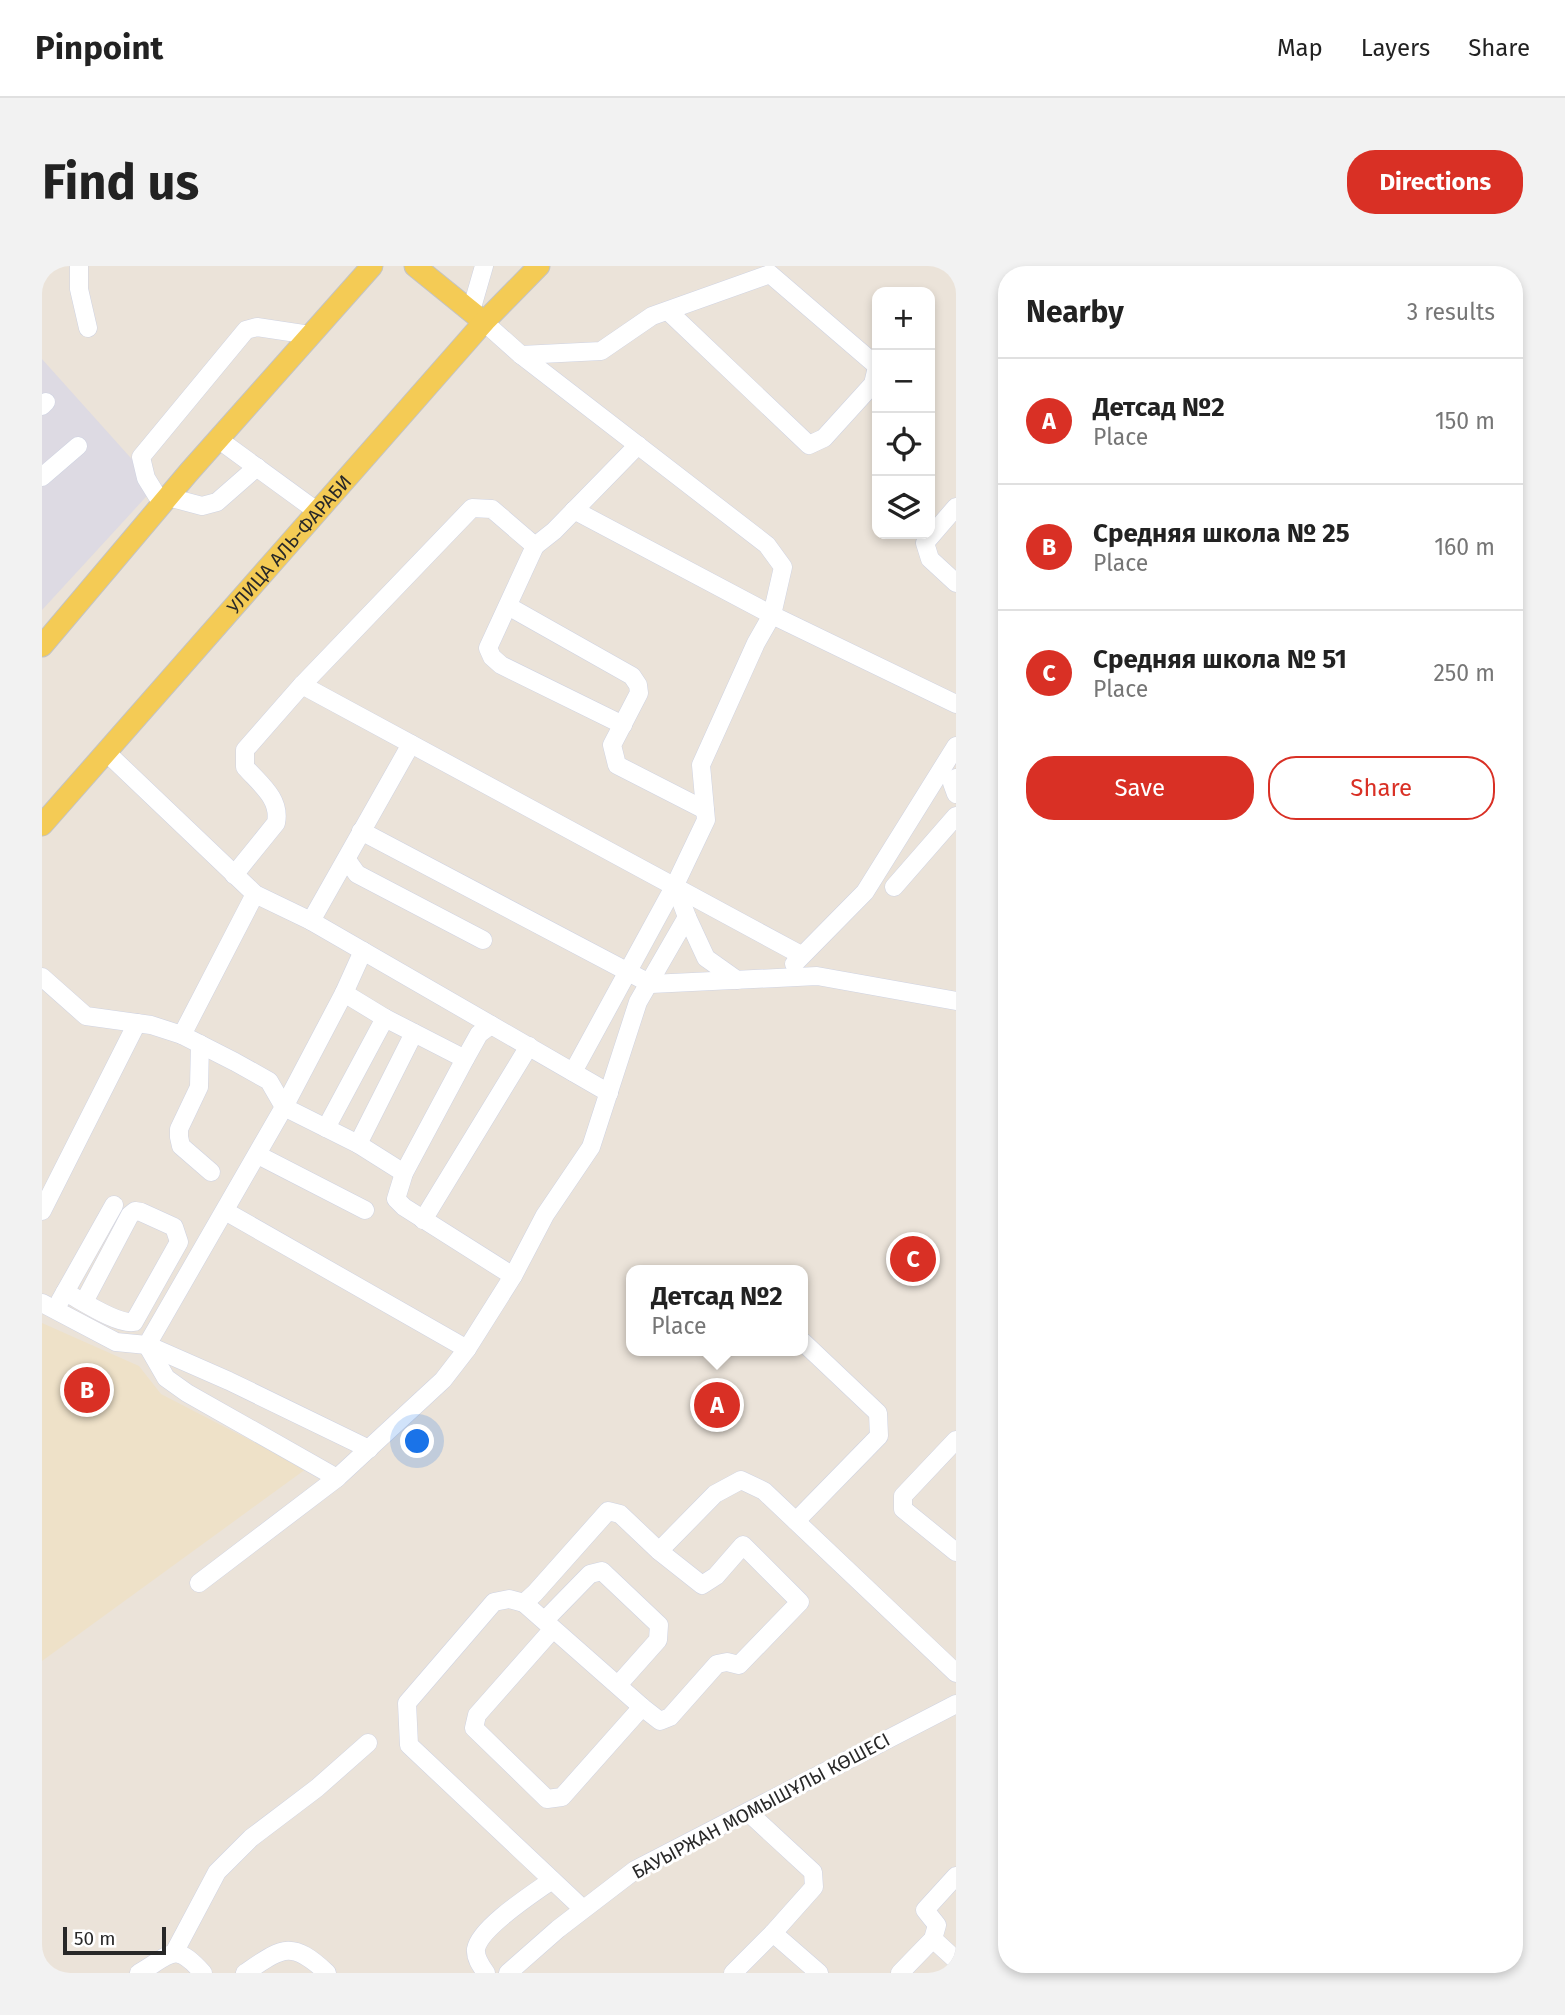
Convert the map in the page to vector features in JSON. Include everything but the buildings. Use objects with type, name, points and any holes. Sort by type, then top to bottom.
[{"type":"main road","points":[[42,646],[165,500],[372,266]]},
{"type":"main road","points":[[415,266],[477,316]]},
{"type":"main road","name":"УЛИЦА АЛЬ-ФАРАБИ","points":[[42,825],[318,512],[477,316],[539,266]]},
{"type":"street","points":[[79,266],[79,289],[88,328]]},
{"type":"street","points":[[484,266],[477,316],[521,355],[767,545],[783,567],[772,615],[756,643],[701,765],[706,820],[675,885],[573,1072]]},
{"type":"street","points":[[521,355],[601,351],[652,316],[770,274],[872,362]]},
{"type":"street","points":[[667,311],[809,445],[824,438],[872,385]]},
{"type":"street","points":[[257,467],[217,502],[202,506],[165,500],[146,478],[141,457],[246,330],[257,327],[310,335]]},
{"type":"street","points":[[218,439],[318,512]]},
{"type":"street","points":[[623,725],[501,665],[492,657],[488,648],[535,546],[554,531],[638,445]]},
{"type":"street","points":[[42,477],[78,446]]},
{"type":"street","points":[[956,507],[925,543],[930,559],[956,583]]},
{"type":"street","points":[[234,875],[276,823],[278,813],[275,802],[245,767],[245,750],[302,685],[472,508],[492,509],[535,546]]},
{"type":"street","points":[[574,510],[772,615],[956,704]]},
{"type":"street","points":[[508,606],[632,676],[638,685],[639,693],[612,745],[617,765],[705,810]]},
{"type":"street","points":[[302,685],[801,955]]},
{"type":"street","points":[[311,921],[411,744]]},
{"type":"street","points":[[784,978],[801,955],[865,892],[956,746]]},
{"type":"street","points":[[106,752],[255,894],[311,921],[609,1093]]},
{"type":"street","points":[[956,778],[953,783],[956,794]]},
{"type":"street","points":[[894,887],[956,816]]},
{"type":"street","points":[[361,831],[650,984],[817,976],[956,1001]]},
{"type":"street","points":[[347,860],[357,874],[483,940]]},
{"type":"street","points":[[675,885],[706,958],[737,980]]},
{"type":"street","points":[[182,1035],[255,894]]},
{"type":"street","points":[[199,1583],[337,1478],[443,1380],[467,1349],[513,1276],[545,1214],[591,1147],[638,1002],[687,917]]},
{"type":"street","points":[[147,1345],[258,1155],[344,993],[363,951]]},
{"type":"street","points":[[42,977],[86,1016],[137,1023],[182,1035],[269,1081],[284,1107],[358,1144],[404,1173]]},
{"type":"street","points":[[344,993],[385,1018],[466,1059]]},
{"type":"street","points":[[326,1128],[385,1018]]},
{"type":"street","points":[[42,1211],[137,1023]]},
{"type":"street","points":[[491,1025],[479,1034],[404,1173],[396,1199],[423,1220],[513,1276]]},
{"type":"street","points":[[358,1144],[414,1033]]},
{"type":"street","points":[[200,1044],[199,1087],[179,1129],[179,1137],[181,1146],[211,1172]]},
{"type":"street","points":[[423,1220],[528,1046]]},
{"type":"street","points":[[258,1155],[365,1210]]},
{"type":"street","points":[[114,1205],[65,1292],[48,1307],[116,1342],[147,1345],[229,1381],[369,1449]]},
{"type":"street","points":[[225,1211],[467,1349]]},
{"type":"street","points":[[65,1292],[125,1323],[134,1322],[179,1242],[174,1227],[141,1212],[130,1215],[84,1301]]},
{"type":"street","points":[[147,1345],[166,1378],[187,1393],[337,1478]]},
{"type":"street","points":[[796,1521],[879,1436],[878,1413],[808,1347]]},
{"type":"street","points":[[956,1440],[903,1496],[903,1509],[956,1552]]},
{"type":"street","points":[[659,1551],[715,1494],[741,1480],[764,1490],[956,1673]]},
{"type":"street","points":[[524,1603],[608,1511],[620,1514],[659,1551],[702,1585],[716,1576],[743,1545],[800,1602],[739,1665],[727,1662],[717,1664],[670,1717],[660,1721],[524,1603],[509,1598],[494,1602],[407,1703],[409,1745],[583,1909]]},
{"type":"street","points":[[618,1685],[658,1640],[659,1625],[602,1571],[590,1574],[477,1715],[474,1728],[547,1799],[562,1797],[642,1707]]},
{"type":"street","name":"БАУЫРЖАН МОМЫШҰЛЫ КӨШЕСІ","points":[[508,1973],[583,1909],[635,1870],[956,1703]]},
{"type":"street","points":[[174,1953],[217,1872],[251,1838],[317,1788],[368,1743]]},
{"type":"street","points":[[733,1973],[814,1886],[813,1872],[748,1812]]},
{"type":"street","points":[[901,1973],[933,1939],[937,1925],[925,1910],[956,1876]]},
{"type":"street","points":[[486,1973],[478,1962],[476,1947],[491,1925],[552,1880]]},
{"type":"street","points":[[773,1933],[819,1973]]},
{"type":"street","points":[[933,1939],[956,1960]]},
{"type":"street","points":[[245,1973],[268,1957],[286,1950],[300,1951],[327,1973]]},
{"type":"street","points":[[139,1973],[174,1953],[181,1953],[189,1958],[203,1973]]},
{"type":"shaded area","points":[[42,359],[156,486],[42,610]]},
{"type":"shaded area","points":[[42,1323],[139,1366],[161,1394],[306,1469],[42,1661]]},
{"type":"place","name":"Средняя школа № 51","points":[[913,1259]]},
{"type":"place","name":"Средняя школа № 25","points":[[87,1390]]},
{"type":"place","name":"Детсад №2","points":[[717,1405]]}]
